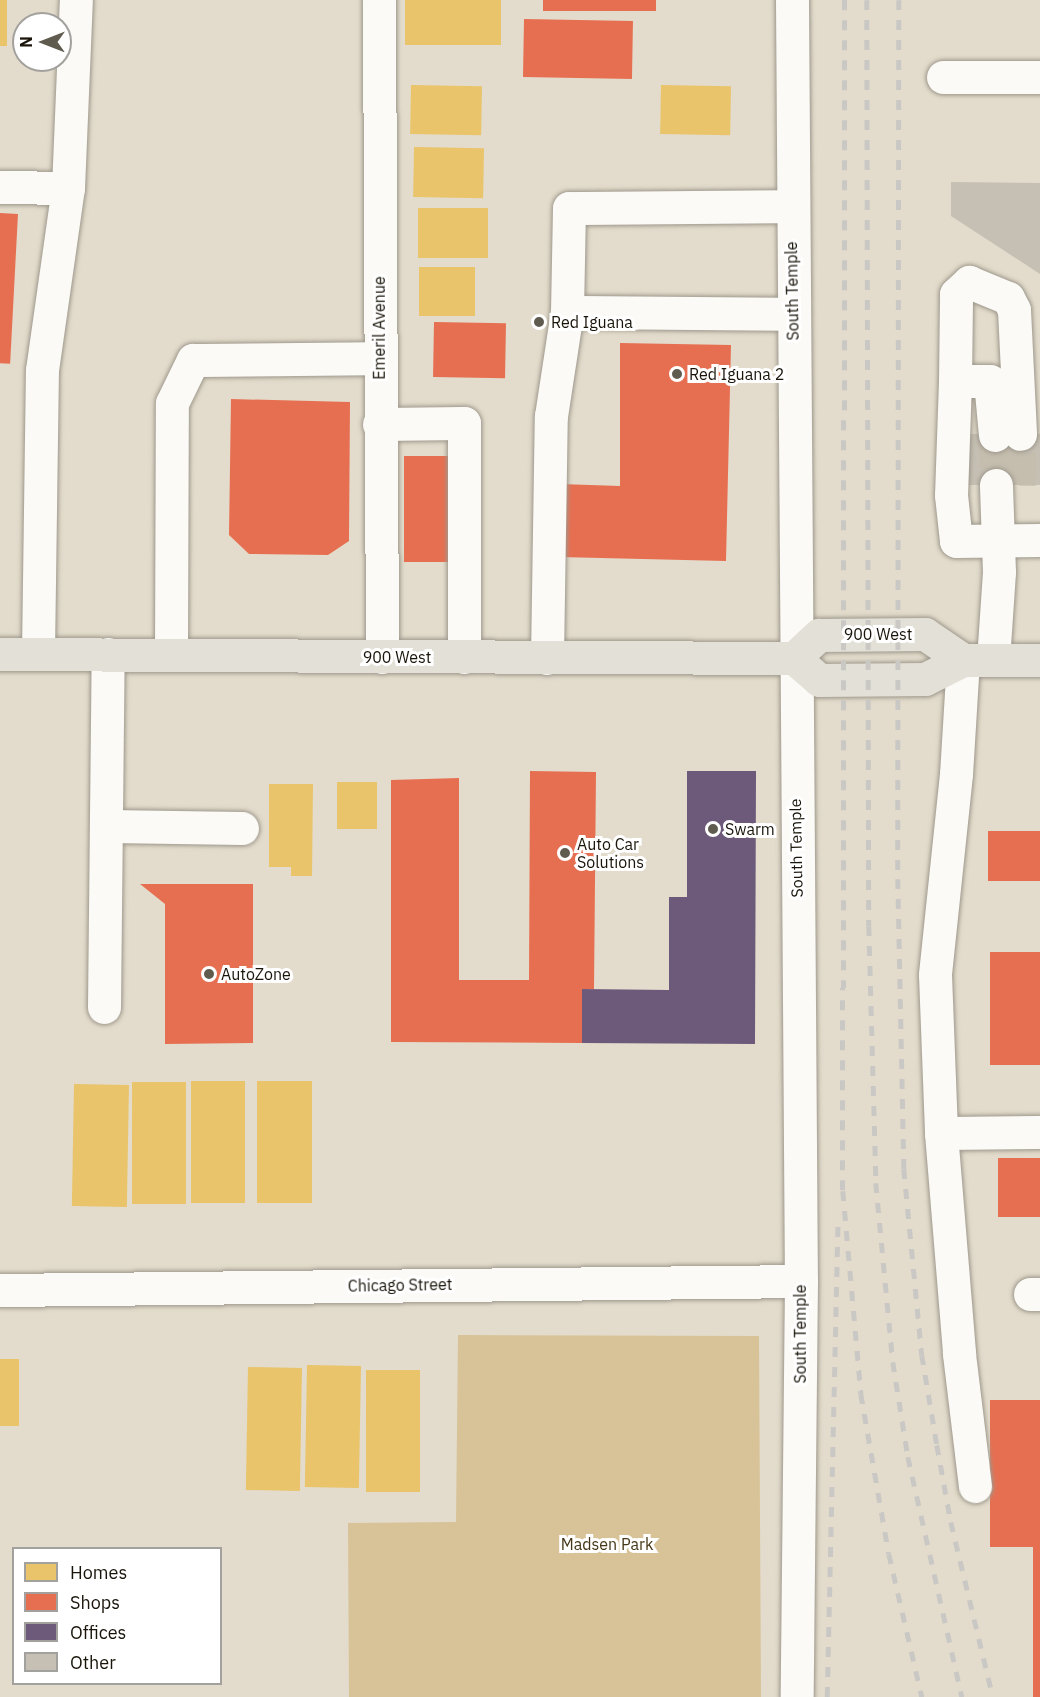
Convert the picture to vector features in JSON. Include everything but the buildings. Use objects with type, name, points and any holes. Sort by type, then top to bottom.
[{"type":"main road","name":"900 West","points":[[0,654],[794,658],[819,635],[925,634],[978,660]]},
{"type":"main road","points":[[794,658],[819,680],[925,679],[978,660],[1040,660]]},
{"type":"street","points":[[38,653],[42,370],[68,188],[76,0]]},
{"type":"street","name":"Emeril Avenue","points":[[379,0],[379,424],[382,657]]},
{"type":"street","name":"South Temple","points":[[792,0],[794,658],[801,1281],[797,1697]]},
{"type":"street","points":[[943,77],[1040,77]]},
{"type":"street","points":[[0,187],[68,188]]},
{"type":"street","points":[[547,658],[551,416],[567,312],[568,208],[791,206]]},
{"type":"street","points":[[1007,435],[1017,383],[1014,310],[1008,298],[969,282],[956,294],[951,495],[956,541],[1019,539]]},
{"type":"street","points":[[567,312],[793,314]]},
{"type":"street","points":[[171,654],[172,403],[193,360],[379,358]]},
{"type":"street","points":[[954,381],[1017,383]]},
{"type":"street","points":[[379,424],[464,423],[464,657]]},
{"type":"street","points":[[975,1486],[959,1354],[941,1133],[935,975],[956,774],[978,660],[1019,539],[1008,485]]},
{"type":"street","points":[[104,1007],[108,826],[108,654]]},
{"type":"street","points":[[108,826],[242,828]]},
{"type":"street","points":[[941,1133],[1040,1132]]},
{"type":"street","name":"Chicago Street","points":[[0,1290],[801,1281]]},
{"type":"green space","name":"Madsen Park","points":[[458,1335],[759,1336],[761,1697],[349,1697],[348,1523],[456,1522]]},
{"type":"tunnel","points":[[1019,485],[1020,434]]},
{"type":"tunnel","points":[[995,435],[996,485]]},
{"type":"railway","points":[[845,0],[843,1191],[861,1394],[889,1554],[922,1697]]},
{"type":"railway","points":[[867,0],[869,926],[876,1183],[893,1362],[908,1457],[962,1697]]},
{"type":"railway","points":[[899,0],[898,879],[904,1169],[922,1355],[937,1445],[951,1522],[993,1697]]},
{"type":"railway","points":[[827,1697],[838,1226]]},
{"type":"place","name":"Red Iguana","points":[[539,322]]},
{"type":"place","name":"Red Iguana 2","points":[[677,374]]},
{"type":"place","name":"Swarm","points":[[713,829]]},
{"type":"place","name":"Auto Car Solutions","points":[[565,853]]},
{"type":"place","name":"AutoZone","points":[[209,974]]}]
